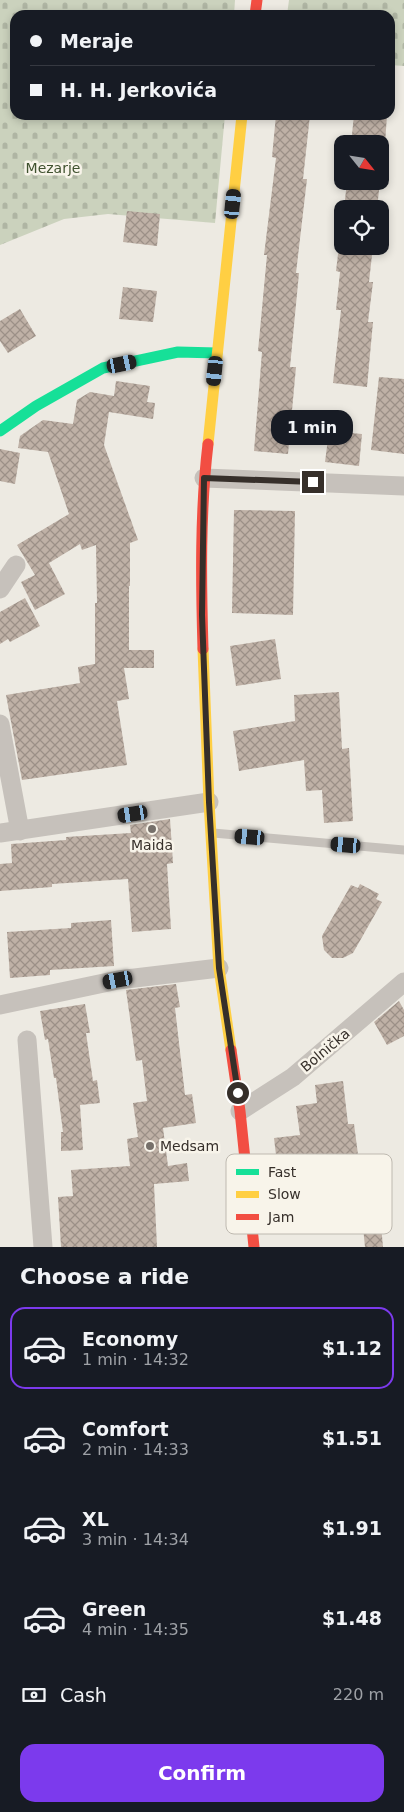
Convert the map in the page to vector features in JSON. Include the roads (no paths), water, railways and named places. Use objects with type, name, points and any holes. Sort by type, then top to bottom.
[{"type":"main road","points":[[241,120],[204,478],[202,615],[209,802],[219,968],[240,1110],[244,1154]]},
{"type":"main road","points":[[0,431],[36,406],[103,368],[178,352],[217,353]]},
{"type":"main road","points":[[253,1234],[254,1247]]},
{"type":"street","points":[[204,478],[404,486]]},
{"type":"street","points":[[0,589],[16,565]]},
{"type":"street","points":[[0,724],[20,831]]},
{"type":"street","points":[[0,833],[209,802]]},
{"type":"street","points":[[0,1005],[118,980],[219,968]]},
{"type":"street","name":"Bolnička","points":[[240,1110],[293,1077],[404,982]]},
{"type":"street","points":[[27,1040],[44,1247]]},
{"type":"lane","points":[[212,833],[404,850]]},
{"type":"place","name":"Maida","points":[[152,829]]},
{"type":"place","name":"Medsam","points":[[150,1146]]},
{"type":"park label","name":"Mezarje","points":[[53,168]]}]
